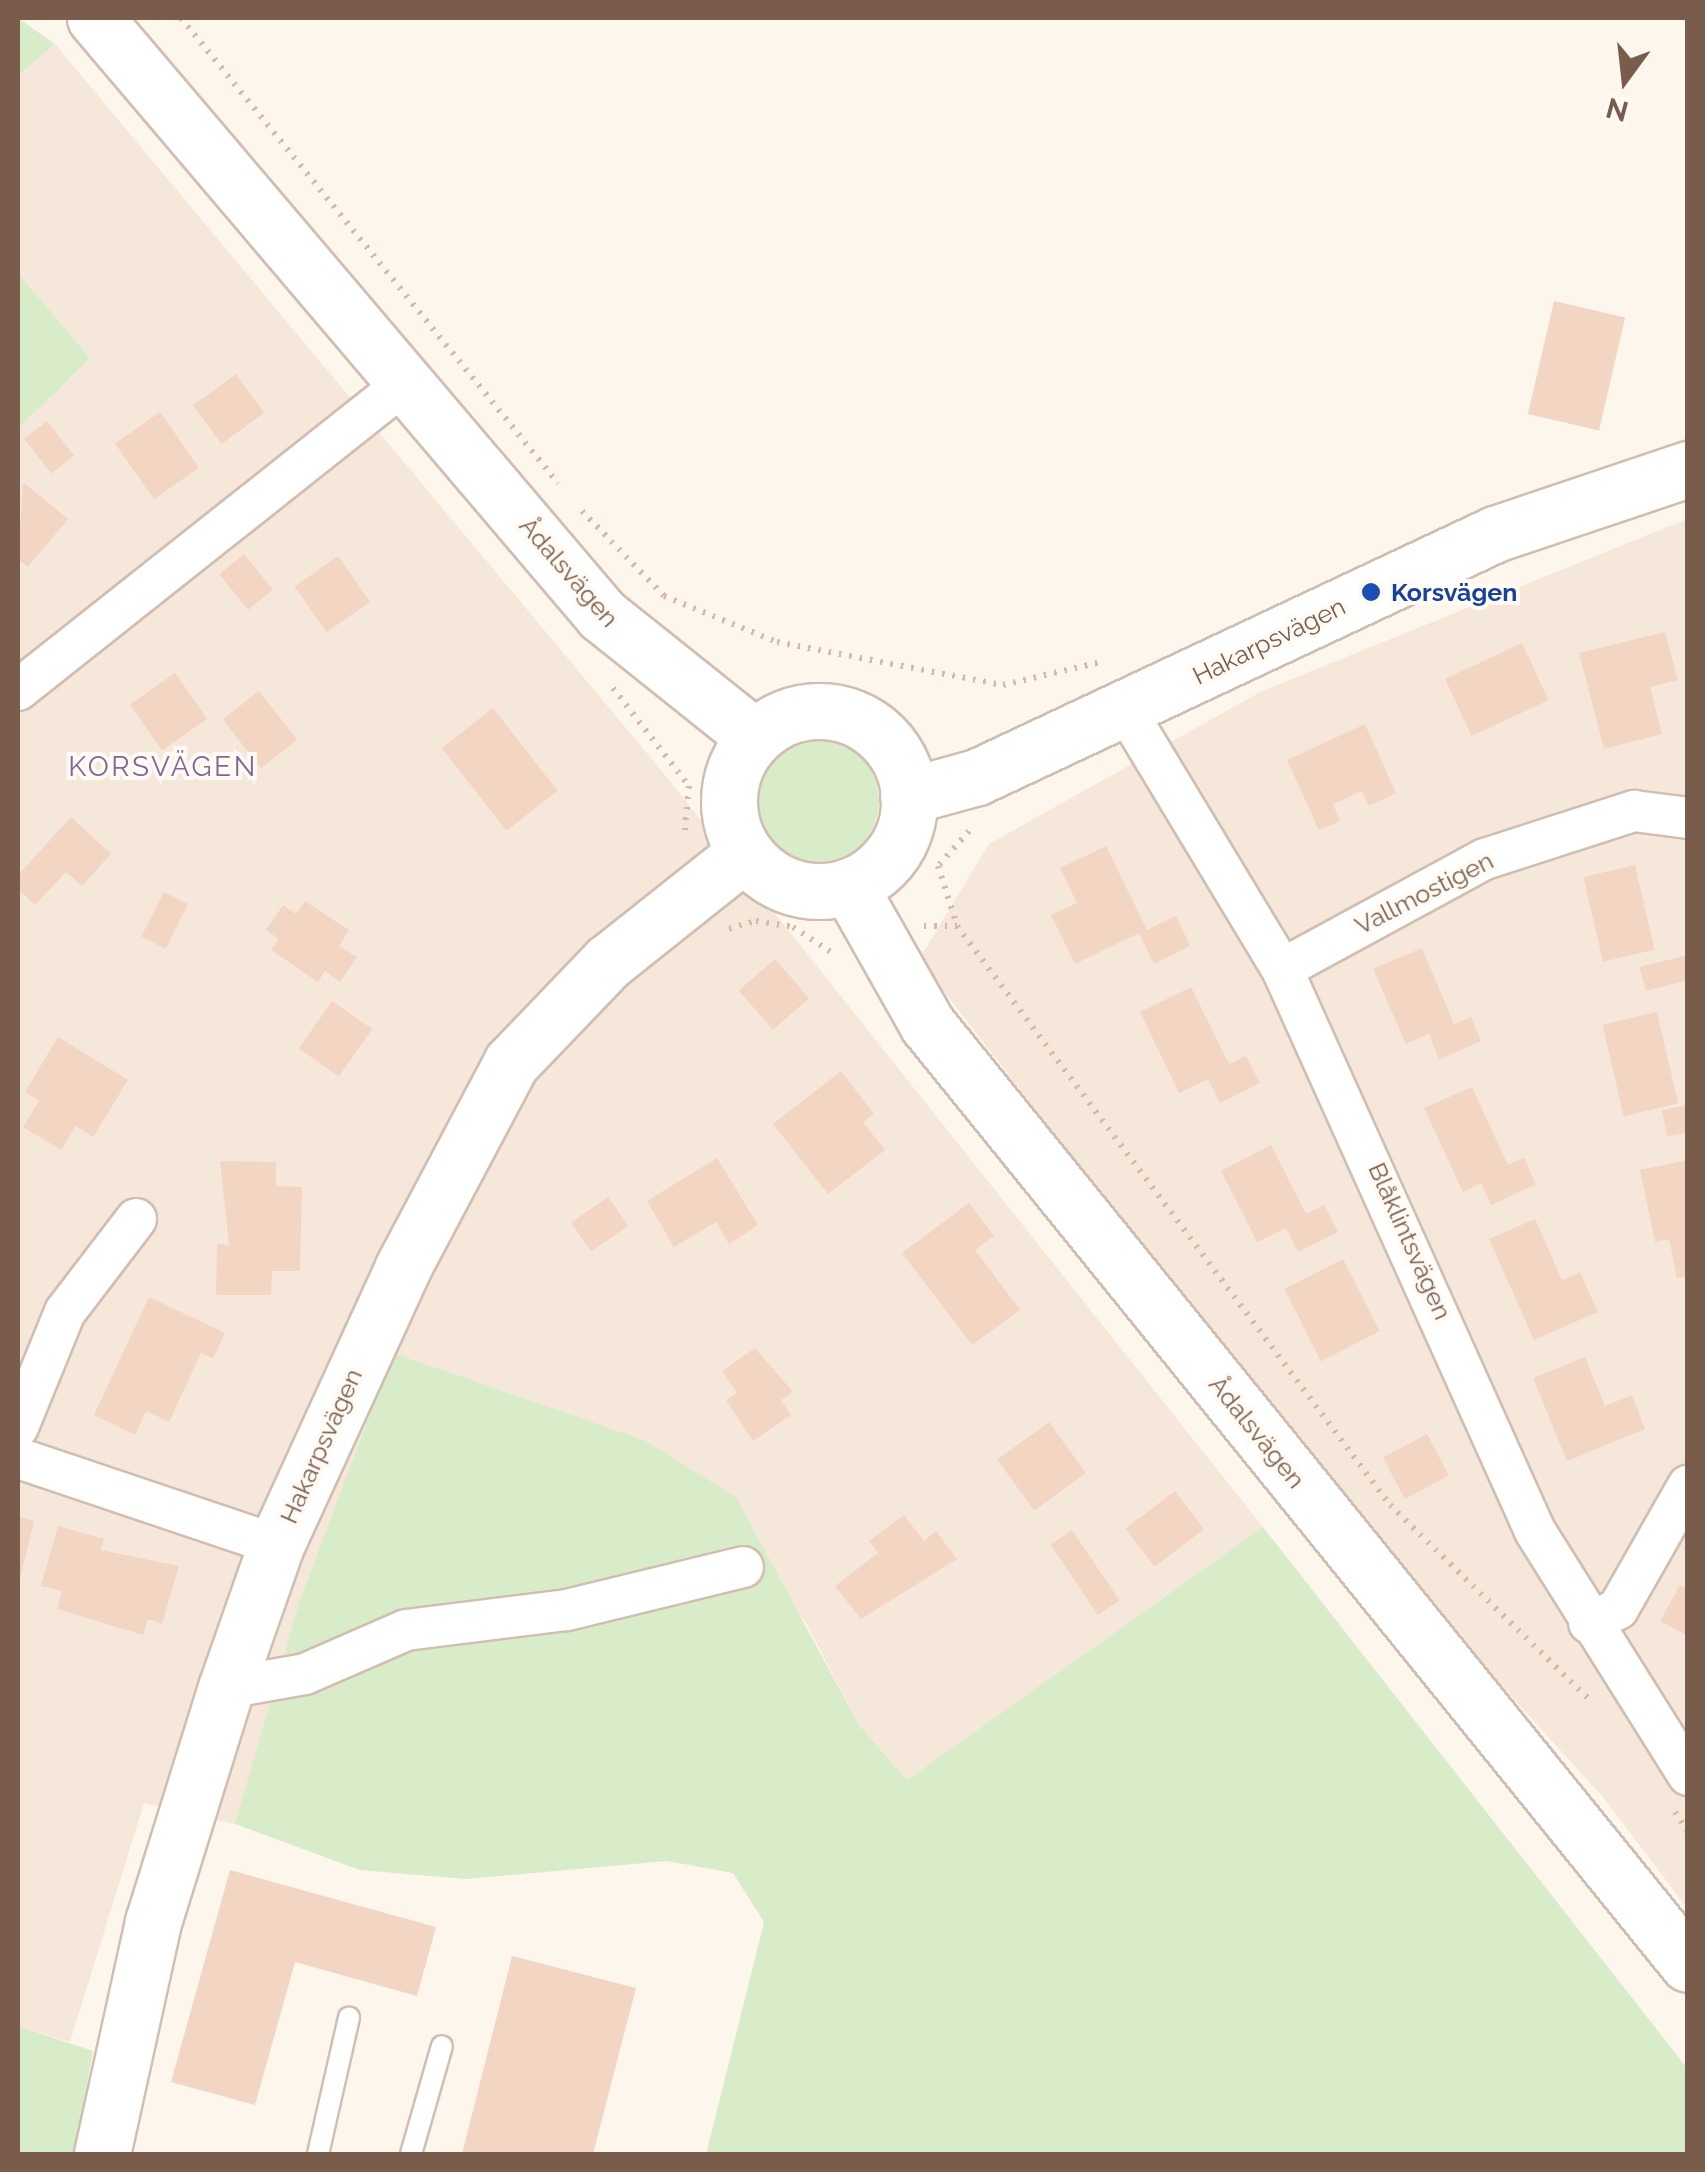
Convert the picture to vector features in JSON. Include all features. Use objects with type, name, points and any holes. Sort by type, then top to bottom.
[{"type":"main road","name":"Ådalsvägen","points":[[95,18],[408,381],[602,615],[755,737]]},
{"type":"main road","name":"Hakarpsvägen","points":[[908,796],[977,778],[1494,534],[1688,469]]},
{"type":"main road","points":[[800,713],[851,717],[891,748],[908,796],[894,851],[858,909],[791,887],[745,852],[729,793],[755,737],[800,713]]},
{"type":"main road","name":"Hakarpsvägen","points":[[102,2154],[153,1922],[226,1688],[276,1545],[403,1266],[511,1064],[567,1000],[745,852]]},
{"type":"main road","name":"Ådalsvägen","points":[[858,909],[927,1024],[1688,1964]]},
{"type":"street","points":[[18,690],[408,381]]},
{"type":"street","name":"Blåklintsvägen","points":[[1125,710],[1282,969],[1536,1531],[1678,1789]]},
{"type":"street","name":"Vallmostigen","points":[[1282,969],[1485,860],[1634,812],[1688,818]]},
{"type":"street","points":[[18,1427],[65,1312],[136,1219]]},
{"type":"street","points":[[18,1458],[276,1545]]},
{"type":"street","points":[[1589,1623],[1618,1609],[1688,1486]]},
{"type":"street","points":[[226,1688],[305,1674],[406,1630],[568,1610],[743,1568]]},
{"type":"lane","points":[[318,2154],[349,2017]]},
{"type":"lane","points":[[411,2154],[442,2046]]},
{"type":"path","points":[[180,18],[572,500],[664,596],[777,642],[945,680],[1003,685],[1123,655]]},
{"type":"path","points":[[604,678],[690,786],[688,828],[664,871],[720,932],[756,921],[793,926],[830,956],[858,909],[958,926],[1390,1505],[1600,1711]]},
{"type":"path","points":[[1678,1789],[1688,1832]]},
{"type":"shaded area","points":[[55,44],[665,775],[1263,1527],[907,1780],[859,1725],[805,1621],[644,1440],[394,1354],[235,1824],[144,1803],[70,2042],[18,2026],[18,429],[90,358],[18,273],[18,76]]},
{"type":"shaded area","points":[[1687,519],[1687,1908],[1603,1797],[1356,1526],[919,959],[989,844],[1262,691]]},
{"type":"green space","points":[[18,18],[55,44],[18,76]]},
{"type":"green space","points":[[18,273],[90,358],[18,429]]},
{"type":"green space","points":[[818,740],[841,745],[861,758],[874,778],[879,801],[874,824],[861,844],[841,857],[818,862],[795,857],[775,844],[762,824],[757,801],[762,778],[775,758],[795,745]]},
{"type":"green space","points":[[393,1353],[644,1440],[736,1497],[859,1725],[907,1780],[1263,1527],[1687,2068],[1687,2154],[706,2154],[764,1922],[733,1873],[667,1861],[466,1879],[360,1870],[235,1824],[300,1600]]},
{"type":"green space","points":[[18,2026],[93,2051],[74,2154],[18,2154]]},
{"type":"building","points":[[1554,301],[1625,317],[1599,430],[1528,414]]},
{"type":"building","points":[[236,374],[264,413],[221,444],[193,405]]},
{"type":"building","points":[[160,412],[199,468],[154,499],[115,444]]},
{"type":"building","points":[[47,421],[74,456],[51,474],[24,439]]},
{"type":"building","points":[[23,482],[68,519],[28,567],[18,559]]},
{"type":"building","points":[[244,554],[273,590],[248,610],[219,574]]},
{"type":"building","points":[[338,556],[370,602],[327,632],[295,586]]},
{"type":"building","points":[[1665,632],[1678,680],[1650,687],[1662,734],[1604,749],[1579,653]]},
{"type":"building","points":[[1522,643],[1549,700],[1472,736],[1445,679]]},
{"type":"building","points":[[175,673],[207,719],[162,750],[130,705]]},
{"type":"building","points":[[259,691],[297,740],[261,768],[223,719]]},
{"type":"building","points":[[493,708],[558,791],[506,831],[442,748]]},
{"type":"building","points":[[1365,724],[1396,793],[1369,806],[1362,791],[1333,804],[1340,821],[1319,830],[1287,760]]},
{"type":"building","points":[[71,817],[111,854],[82,886],[66,872],[35,905],[18,889],[18,875]]},
{"type":"building","points":[[1106,846],[1147,930],[1176,916],[1190,946],[1154,964],[1139,933],[1075,964],[1051,915],[1077,903],[1060,868]]},
{"type":"building","points":[[1635,865],[1655,950],[1603,962],[1583,877]]},
{"type":"building","points":[[164,892],[188,904],[165,949],[141,937]]},
{"type":"building","points":[[305,901],[349,930],[339,946],[357,957],[340,982],[325,971],[318,982],[271,950],[279,939],[266,930],[283,905],[296,914]]},
{"type":"building","points":[[1422,948],[1454,1024],[1471,1017],[1481,1041],[1439,1060],[1429,1034],[1406,1044],[1373,969]]},
{"type":"building","points":[[1688,955],[1688,980],[1646,991],[1639,967]]},
{"type":"building","points":[[775,959],[809,998],[773,1030],[739,990]]},
{"type":"building","points":[[1191,987],[1229,1064],[1246,1056],[1260,1083],[1220,1103],[1208,1079],[1179,1093],[1140,1012]]},
{"type":"building","points":[[332,1001],[372,1029],[339,1077],[299,1049]]},
{"type":"building","points":[[1657,1012],[1678,1104],[1624,1116],[1602,1025]]},
{"type":"building","points":[[58,1037],[128,1080],[93,1137],[76,1126],[61,1150],[23,1127],[39,1101],[25,1092]]},
{"type":"building","points":[[841,1071],[874,1114],[863,1122],[885,1150],[828,1194],[773,1124]]},
{"type":"building","points":[[1472,1087],[1508,1165],[1524,1158],[1536,1184],[1491,1205],[1481,1183],[1463,1192],[1424,1108]]},
{"type":"building","points":[[1688,1105],[1688,1133],[1667,1136],[1662,1110]]},
{"type":"building","points":[[1271,1145],[1306,1214],[1324,1205],[1338,1232],[1298,1252],[1286,1228],[1257,1242],[1221,1171]]},
{"type":"building","points":[[717,1158],[758,1225],[729,1244],[716,1222],[674,1247],[647,1201]]},
{"type":"building","points":[[1688,1160],[1688,1276],[1677,1278],[1669,1239],[1655,1242],[1640,1170]]},
{"type":"building","points":[[220,1161],[276,1162],[276,1186],[302,1187],[300,1271],[272,1271],[271,1295],[216,1295],[217,1244],[229,1245]]},
{"type":"building","points":[[608,1197],[628,1226],[591,1251],[571,1223]]},
{"type":"building","points":[[969,1203],[994,1236],[975,1250],[1020,1310],[972,1345],[902,1253]]},
{"type":"building","points":[[1535,1219],[1562,1280],[1580,1272],[1598,1312],[1534,1340],[1489,1239]]},
{"type":"building","points":[[1343,1259],[1380,1331],[1321,1361],[1284,1289]]},
{"type":"building","points":[[149,1297],[225,1333],[213,1358],[201,1353],[169,1422],[146,1411],[135,1435],[94,1415]]},
{"type":"building","points":[[755,1348],[793,1392],[781,1400],[791,1415],[753,1441],[726,1400],[737,1393],[722,1371]]},
{"type":"building","points":[[1585,1357],[1605,1406],[1632,1395],[1645,1429],[1567,1461],[1533,1378]]},
{"type":"building","points":[[1049,1422],[1086,1473],[1034,1511],[997,1460]]},
{"type":"building","points":[[1427,1434],[1449,1475],[1405,1499],[1383,1457]]},
{"type":"building","points":[[1175,1491],[1204,1529],[1154,1567],[1125,1528]]},
{"type":"building","points":[[904,1515],[924,1541],[936,1531],[957,1559],[861,1619],[835,1586],[878,1553],[869,1541]]},
{"type":"building","points":[[18,1517],[34,1521],[19,1583],[18,1583]]},
{"type":"building","points":[[58,1526],[104,1539],[101,1550],[179,1566],[162,1624],[148,1619],[143,1635],[57,1609],[62,1591],[41,1586]]},
{"type":"building","points":[[1072,1530],[1120,1600],[1098,1615],[1050,1545]]},
{"type":"building","points":[[1680,1585],[1688,1590],[1688,1636],[1660,1621]]},
{"type":"building","points":[[230,1870],[436,1927],[417,1996],[295,1962],[255,2105],[171,2082]]},
{"type":"building","points":[[512,1956],[636,1988],[593,2154],[462,2154]]},
{"type":"place","name":"Korsvägen","points":[[1371,592]]},
{"type":"district","name":"KORSVÄGEN","points":[[163,767]]}]
